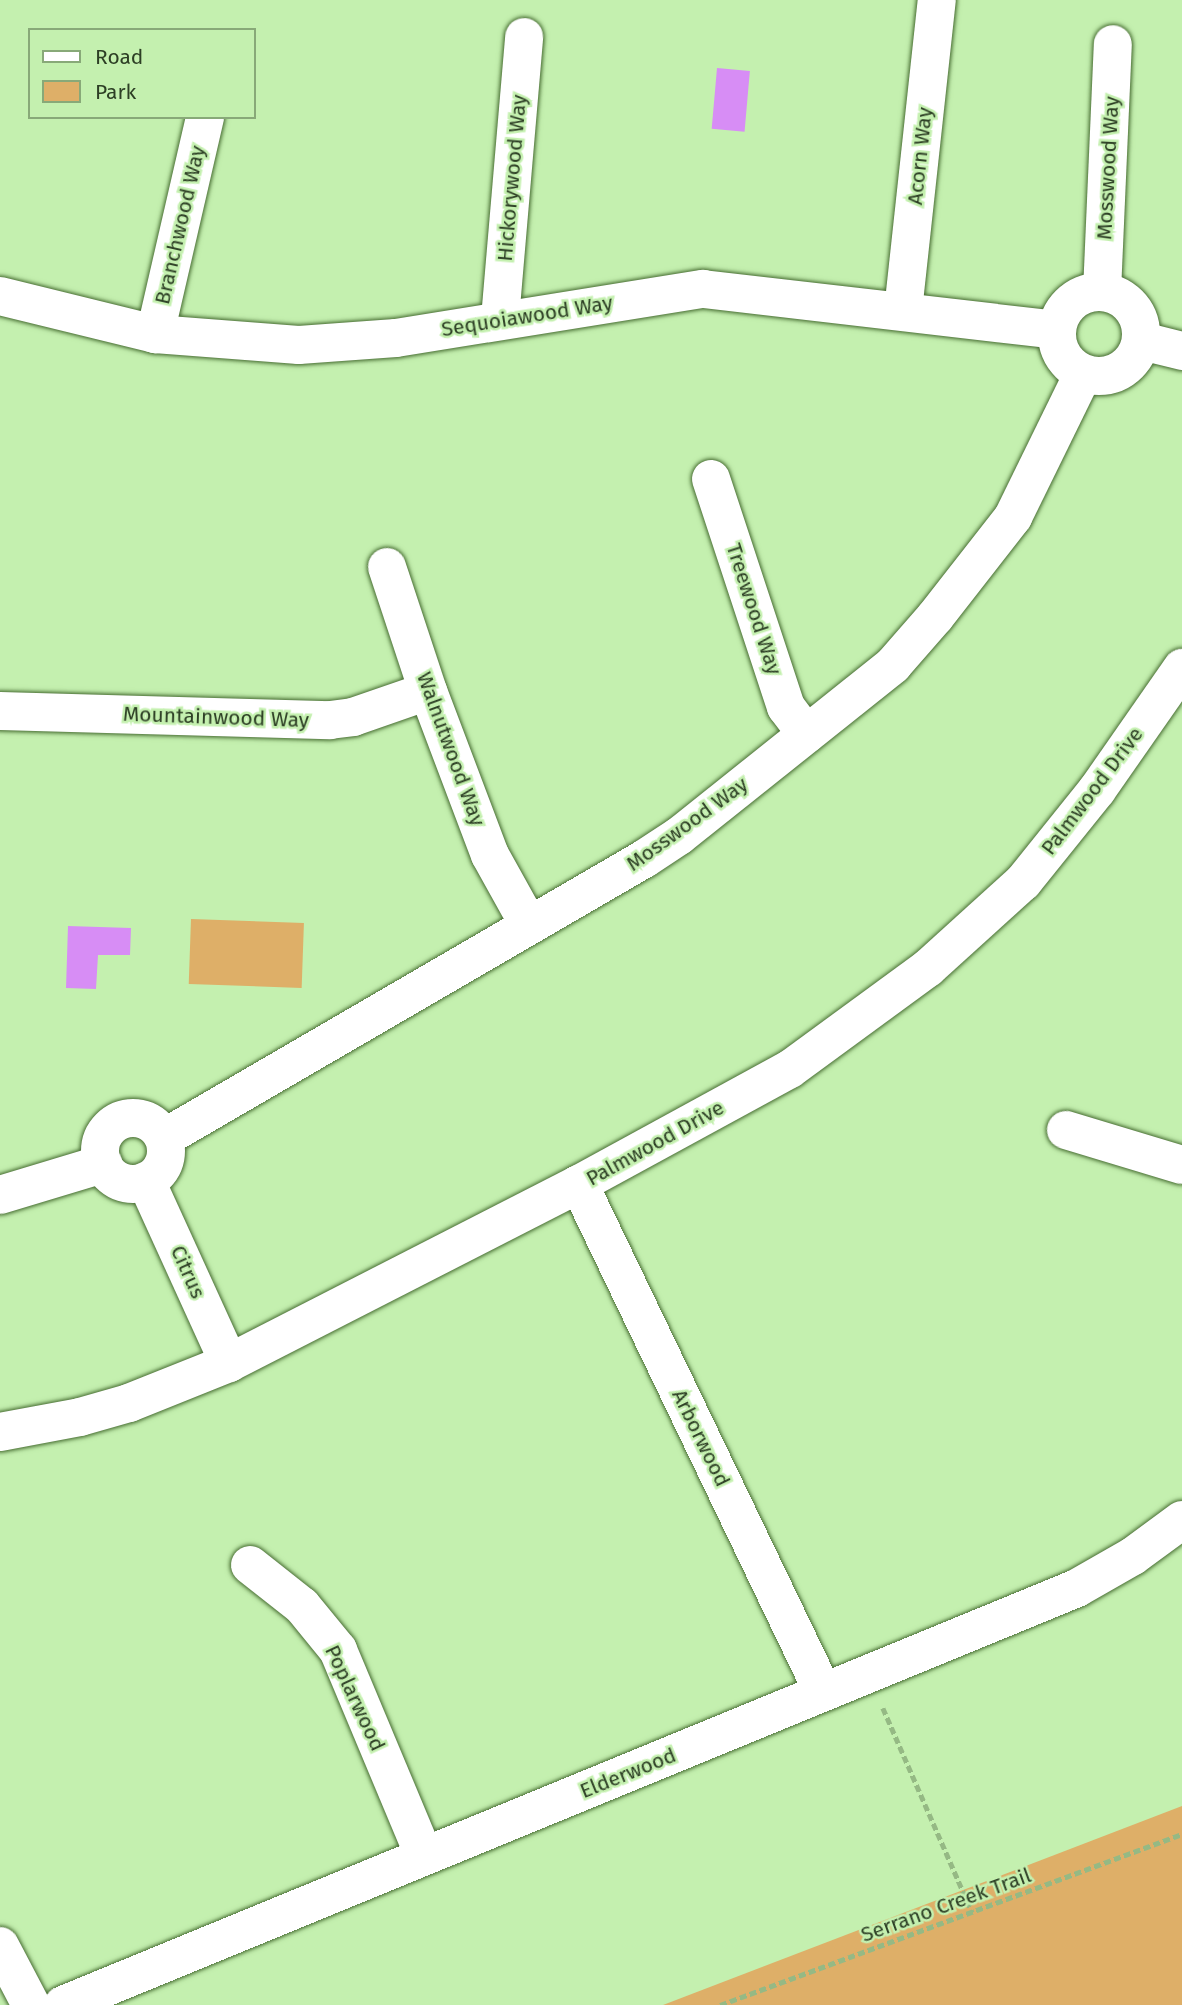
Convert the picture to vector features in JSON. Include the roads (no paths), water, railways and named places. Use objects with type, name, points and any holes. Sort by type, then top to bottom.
[{"type":"street","name":"Acorn Way","points":[[903,311],[937,0]]},
{"type":"street","name":"Hickorywood Way","points":[[500,319],[524,37]]},
{"type":"street","name":"Mosswood Way","points":[[1102,292],[1113,44]]},
{"type":"street","name":"Branchwood Way","points":[[155,334],[205,119]]},
{"type":"street","name":"Sequoiawood Way","points":[[0,296],[155,334],[299,345],[396,338],[500,319],[704,289],[1057,330]]},
{"type":"street","points":[[1102,292],[1128,302],[1142,327],[1142,341],[1131,364],[1109,376],[1083,374],[1063,357],[1057,330],[1067,306],[1089,293],[1102,292]]},
{"type":"street","points":[[1142,341],[1182,351]]},
{"type":"street","name":"Mosswood Way","points":[[164,1138],[644,859],[679,836],[893,665],[935,617],[1013,516],[1083,374]]},
{"type":"street","name":"Treewood Way","points":[[711,479],[786,707],[806,734]]},
{"type":"street","name":"Walnutwood Way","points":[[387,567],[428,691],[490,855],[529,925]]},
{"type":"street","name":"Palmwood Drive","points":[[0,1432],[80,1417],[129,1403],[229,1363],[579,1184],[790,1069],[928,968],[1023,882],[1097,790],[1182,668]]},
{"type":"street","name":"Mountainwood Way","points":[[0,711],[330,720],[353,716],[428,691]]},
{"type":"street","points":[[133,1118],[145,1120],[157,1127],[164,1138],[167,1150],[164,1163],[157,1174],[146,1181],[121,1181],[110,1175],[103,1164],[103,1139],[109,1128],[120,1121],[133,1118]]},
{"type":"street","points":[[1066,1130],[1182,1165]]},
{"type":"street","points":[[0,1195],[103,1164]]},
{"type":"street","name":"Citrus","points":[[146,1181],[229,1363]]},
{"type":"street","name":"Arborwood","points":[[579,1184],[823,1692]]},
{"type":"street","name":"Elderwood","points":[[63,2005],[1076,1588],[1133,1556],[1182,1520]]},
{"type":"street","name":"Poplarwood","points":[[250,1566],[302,1606],[338,1650],[424,1856]]},
{"type":"street","points":[[0,1946],[31,2005]]}]
